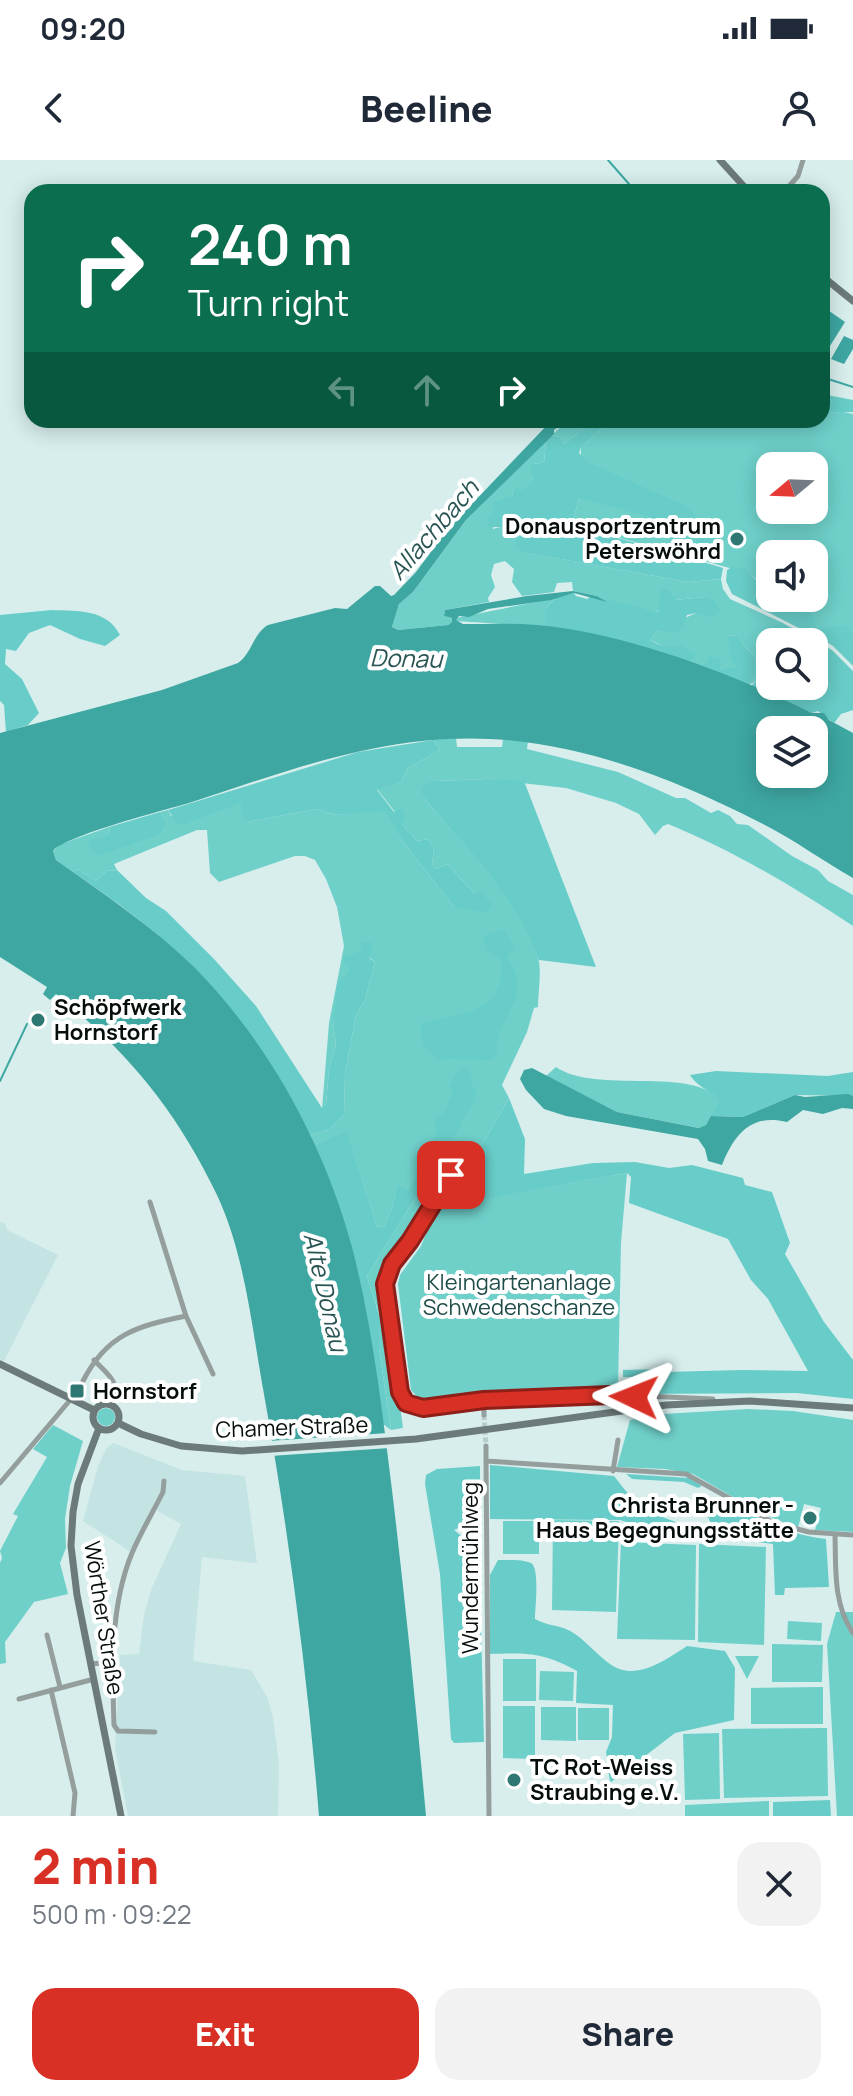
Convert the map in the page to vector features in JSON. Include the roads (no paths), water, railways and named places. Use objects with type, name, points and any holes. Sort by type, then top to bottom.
[{"type":"main road","points":[[720,160],[742,184]]},
{"type":"main road","points":[[830,282],[853,301]]},
{"type":"main road","points":[[0,1364],[92,1409],[111,1405],[117,1411],[118,1423],[112,1429],[99,1428],[92,1409]]},
{"type":"main road","name":"Chamer Straße","points":[[118,1423],[181,1446],[242,1451],[416,1439],[643,1407],[750,1401],[853,1408]]},
{"type":"main road","name":"Wörther Straße","points":[[99,1428],[78,1484],[72,1528],[74,1579],[121,1816]]},
{"type":"street","points":[[791,184],[798,176],[803,160]]},
{"type":"street","points":[[451,1175],[389,1269],[385,1284],[400,1392],[406,1403],[423,1408],[484,1400],[621,1395],[750,1401]]},
{"type":"street","points":[[150,1202],[186,1316],[213,1374]]},
{"type":"street","points":[[83,1381],[94,1360],[108,1345],[127,1333],[153,1323],[186,1316]]},
{"type":"street","points":[[94,1360],[116,1386],[111,1405]]},
{"type":"street","points":[[0,1483],[71,1399]]},
{"type":"street","points":[[484,1400],[484,1415]]},
{"type":"street","points":[[613,1471],[618,1440]]},
{"type":"street","points":[[486,1446],[486,1461]]},
{"type":"street","name":"Wundermühlweg","points":[[489,1816],[486,1461],[686,1474],[774,1523],[797,1531],[853,1535]]},
{"type":"street","points":[[155,1732],[118,1731],[114,1725],[113,1662],[123,1580],[131,1555],[163,1492],[164,1481]]},
{"type":"street","points":[[835,1535],[838,1599],[853,1633]]},
{"type":"street","points":[[47,1635],[60,1687]]},
{"type":"street","points":[[91,1664],[113,1662]]},
{"type":"street","points":[[19,1699],[94,1679]]},
{"type":"street","points":[[51,1690],[75,1793],[73,1816]]},
{"type":"water","points":[[830,312],[845,322],[830,346]]},
{"type":"water","points":[[844,336],[853,340],[853,349],[844,364],[831,359]]},
{"type":"water","points":[[544,428],[557,428],[466,520],[413,592],[399,604],[392,627],[398,630],[448,625],[452,618],[444,616],[445,610],[573,591],[597,596],[607,602],[574,593],[551,600],[488,609],[469,617],[459,616],[456,620],[463,624],[537,625],[605,636],[678,657],[748,684],[756,688],[756,700],[783,700],[812,713],[824,713],[826,716],[756,716],[756,788],[828,788],[828,719],[853,733],[853,878],[759,822],[647,773],[569,750],[488,739],[414,742],[349,754],[95,831],[53,851],[56,860],[128,911],[179,953],[248,1030],[292,1099],[311,1136],[342,1212],[353,1251],[371,1340],[384,1430],[426,1816],[319,1816],[303,1653],[288,1545],[250,1312],[234,1240],[201,1164],[148,1085],[82,1016],[56,994],[50,1000],[43,994],[47,987],[0,957],[0,733],[162,690],[238,663],[268,625],[335,608],[347,609],[375,586],[394,595],[416,572],[448,529]]},
{"type":"water","points":[[532,1068],[617,1112],[699,1128],[706,1125],[711,1116],[743,1117],[795,1095],[848,1094],[853,1096],[853,1109],[842,1108],[823,1114],[803,1110],[787,1122],[774,1120],[754,1124],[738,1136],[722,1165],[708,1161],[698,1139],[566,1116],[544,1109],[520,1079],[524,1070]]},
{"type":"waterway","points":[[608,160],[629,184]]},
{"type":"waterway","name":"Allachbach","points":[[830,380],[853,387]]},
{"type":"waterway","points":[[0,1081],[27,1024]]},
{"type":"tunnel","points":[[484,1415],[486,1446]]},
{"type":"place","name":"Donausportzentrum Peterswöhrd","points":[[737,539]]},
{"type":"place","name":"Schöpfwerk Hornstorf","points":[[38,1020]]},
{"type":"place","name":"Hornstorf","points":[[77,1391]]},
{"type":"place","name":"Christa Brunner - Haus Begegnungsstätte","points":[[810,1518]]},
{"type":"place","name":"TC Rot-Weiss Straubing e.V.","points":[[514,1780]]},
{"type":"water label","name":"Donau","points":[[406,659]]},
{"type":"water label","name":"Alte Donau","points":[[325,1292]]},
{"type":"park label","name":"Kleingartenanlage Schwedenschanze","points":[[519,1294]]}]
